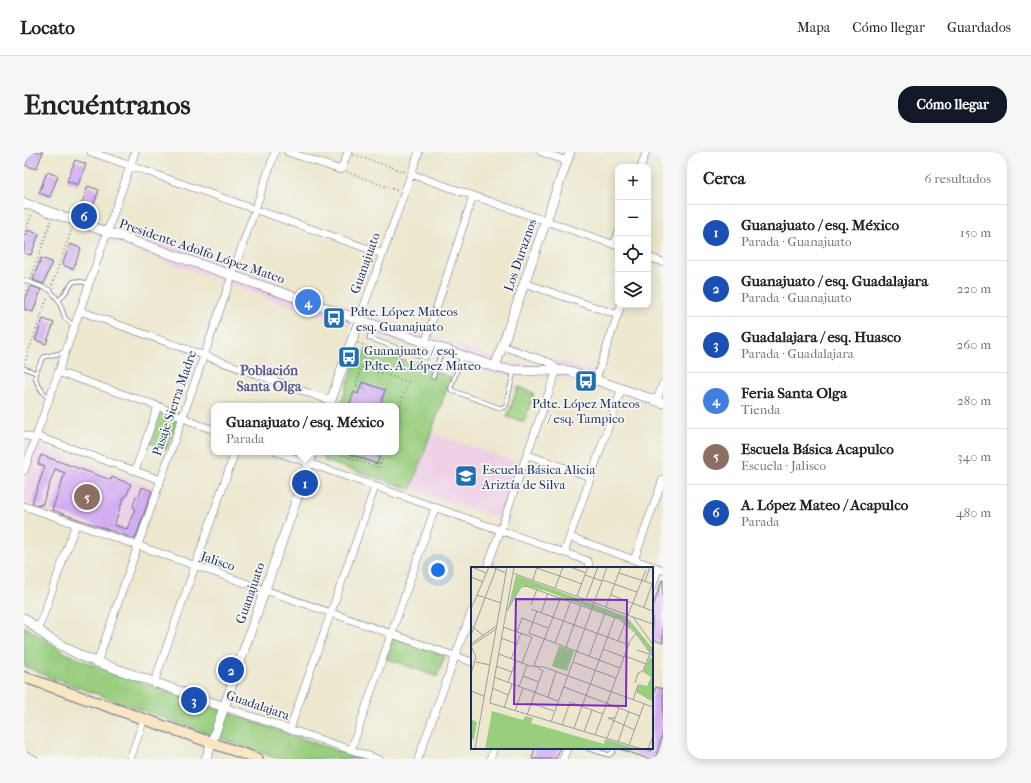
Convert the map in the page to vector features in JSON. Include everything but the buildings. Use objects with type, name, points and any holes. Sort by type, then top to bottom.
[{"type":"main road","points":[[24,677],[258,759]]},
{"type":"street","points":[[91,152],[383,254]]},
{"type":"street","points":[[24,471],[136,152]]},
{"type":"street","name":"Pasaje Sierra Madre","points":[[97,663],[275,152]]},
{"type":"street","points":[[288,152],[341,170],[347,152]]},
{"type":"street","name":"Guanajuato","points":[[330,403],[419,152]]},
{"type":"street","points":[[541,152],[567,161]]},
{"type":"street","name":"Los Duraznos","points":[[495,367],[570,152]]},
{"type":"street","points":[[642,164],[646,152]]},
{"type":"street","points":[[411,174],[615,246]]},
{"type":"street","points":[[428,344],[473,196]]},
{"type":"street","name":"Presidente Adolfo López Mateo","points":[[24,203],[495,367],[514,370],[570,371],[660,401]]},
{"type":"street","points":[[651,258],[663,262]]},
{"type":"street","points":[[524,283],[618,315]]},
{"type":"street","points":[[596,379],[620,308]]},
{"type":"street","points":[[80,311],[204,355],[327,403]]},
{"type":"street","name":"Presidente Adolfo López Mateo","points":[[502,346],[551,363],[555,370]]},
{"type":"street","points":[[487,567],[528,455],[553,382],[555,370]]},
{"type":"street","points":[[58,372],[158,406],[211,429]]},
{"type":"street","points":[[660,401],[663,383]]},
{"type":"street","points":[[564,553],[622,388]]},
{"type":"street","points":[[135,471],[158,406]]},
{"type":"street","points":[[24,435],[161,480]]},
{"type":"street","points":[[154,683],[234,455]]},
{"type":"street","points":[[285,455],[564,553],[588,565]]},
{"type":"street","name":"Guanajuato","points":[[206,759],[312,455]]},
{"type":"street","points":[[528,455],[591,477]]},
{"type":"street","points":[[634,560],[660,499],[663,479]]},
{"type":"street","points":[[290,729],[375,487]]},
{"type":"street","name":"Jalisco","points":[[24,506],[471,662]]},
{"type":"street","points":[[350,750],[435,508]]},
{"type":"street","points":[[38,630],[76,524]]},
{"type":"street","points":[[570,537],[661,569],[653,585]]},
{"type":"street","points":[[418,759],[471,613]]},
{"type":"street","name":"Guadalajara","points":[[24,618],[38,630],[68,650],[97,663],[378,759]]},
{"type":"street","points":[[130,759],[144,720]]},
{"type":"street","points":[[490,759],[494,749]]},
{"type":"street","points":[[564,759],[567,749]]},
{"type":"street","points":[[24,755],[34,759]]},
{"type":"lane","points":[[24,280],[50,290],[59,301],[65,318],[74,326]]},
{"type":"lane","points":[[59,301],[73,282],[90,283]]},
{"type":"lane","points":[[374,325],[369,338],[426,358],[428,344]]},
{"type":"lane","points":[[433,377],[443,349]]},
{"type":"lane","points":[[49,399],[37,386],[35,376],[38,366],[44,357],[65,352]]},
{"type":"lane","points":[[463,356],[451,390],[500,408],[506,405],[514,370]]},
{"type":"lane","points":[[24,368],[36,373]]},
{"type":"lane","points":[[589,749],[609,755],[613,752],[614,749]]},
{"type":"path","points":[[347,152],[411,174]]},
{"type":"path","points":[[341,170],[404,193]]},
{"type":"path","points":[[24,235],[34,206]]},
{"type":"path","points":[[24,299],[54,213]]},
{"type":"path","points":[[357,343],[436,369]]},
{"type":"path","points":[[365,394],[367,389],[356,385],[361,368],[364,367],[408,382],[399,409]]},
{"type":"path","points":[[342,455],[379,468],[383,455]]},
{"type":"shaded area","points":[[114,226],[513,364],[545,365],[551,358],[593,372],[589,384],[559,377],[494,374],[259,295],[108,241]]},
{"type":"shaded area","name":"Escuela Básica Alicia Ariztía de Silva","points":[[431,433],[520,463],[500,519],[411,489]]},
{"type":"shaded area","points":[[37,446],[153,487],[134,541],[24,503],[24,484]]},
{"type":"green space","points":[[366,348],[451,377],[411,489],[325,461],[323,455],[399,455],[399,403],[341,403],[357,356],[363,358]]},
{"type":"green space","points":[[518,387],[534,393],[524,422],[507,417]]},
{"type":"green space","points":[[160,410],[167,412],[178,419],[167,449],[149,442]]},
{"type":"green space","points":[[24,626],[67,654],[95,666],[360,759],[279,759],[49,677],[24,666]]},
{"type":"green space","points":[[393,637],[445,656],[437,677],[385,658]]},
{"type":"place","name":"A. López Mateo / Acapulco","points":[[84,216]]},
{"type":"place","name":"Feria Santa Olga","points":[[308,302]]},
{"type":"place","name":"Pdte. López Mateos / esq. Guanajuato","points":[[334,318]]},
{"type":"place","name":"Guanajuato / esq. Pdte. A. López Mateo","points":[[349,357]]},
{"type":"place","name":"Pdte. López Mateos / esq. Tampico","points":[[586,381]]},
{"type":"place","name":"Escuela Básica Alicia Ariztía de Silva","points":[[466,476]]},
{"type":"place","name":"Guanajuato / esq. México","points":[[305,483]]},
{"type":"place","name":"Escuela Básica Acapulco","points":[[87,497]]},
{"type":"place","name":"Guanajuato / esq. Guadalajara","points":[[231,670]]},
{"type":"place","name":"Guadalajara / esq. Huasco","points":[[194,700]]},
{"type":"district","name":"Población Santa Olga","points":[[269,378]]}]
